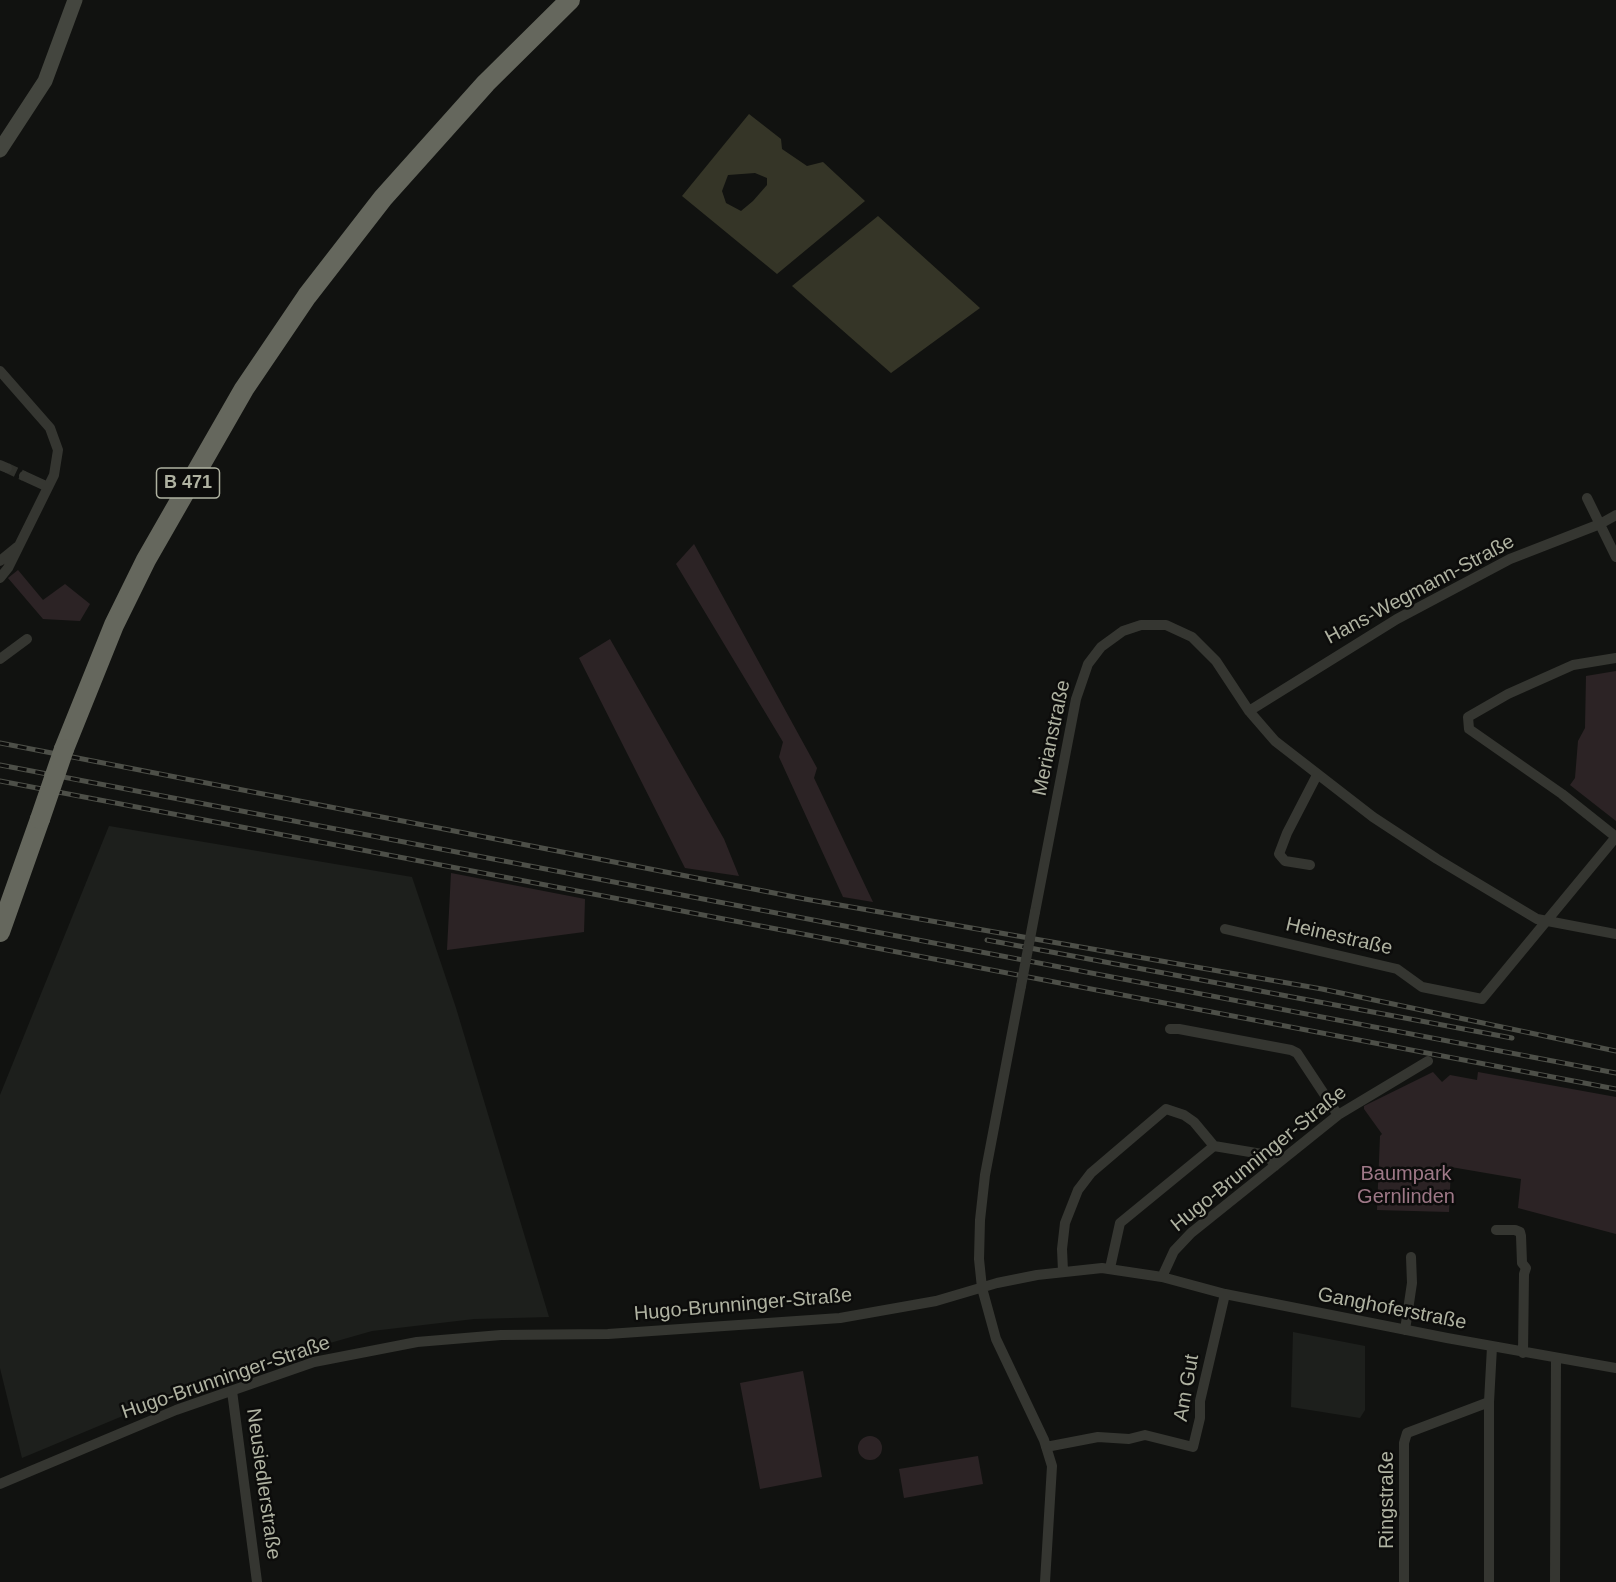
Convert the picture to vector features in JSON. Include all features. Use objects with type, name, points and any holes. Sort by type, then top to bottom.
[{"type":"highway","name":"B 471","points":[[0,932],[64,748],[114,625],[146,560],[244,389],[307,296],[383,198],[486,83],[570,0]]},
{"type":"street","points":[[0,150],[45,81],[75,0]]},
{"type":"street","points":[[0,371],[50,428],[58,450],[54,475],[20,545],[0,578]]},
{"type":"street","points":[[24,476],[48,487]]},
{"type":"street","points":[[1587,498],[1616,557]]},
{"type":"street","name":"Hans-Wegmann-Straße","points":[[1249,711],[1352,645],[1510,559],[1600,524],[1616,514]]},
{"type":"street","points":[[0,561],[20,545]]},
{"type":"street","name":"Merianstraße","points":[[1045,1582],[1052,1475],[1046,1447],[996,1339],[982,1288],[980,1221],[985,1174],[1076,699],[1088,664],[1101,647],[1123,631],[1142,625],[1166,625],[1192,637],[1216,661],[1249,711],[1275,741],[1317,775],[1437,859],[1537,918],[1616,934]]},
{"type":"street","points":[[0,659],[27,639]]},
{"type":"street","points":[[1548,921],[1616,837],[1563,795],[1469,729],[1468,717],[1508,694],[1573,665],[1616,658]]},
{"type":"street","points":[[1310,865],[1285,861],[1279,854],[1287,833],[1317,775]]},
{"type":"street","name":"Heinestraße","points":[[1225,929],[1398,969],[1422,987],[1482,999],[1548,921]]},
{"type":"street","points":[[1170,1029],[1291,1050],[1297,1053],[1338,1115]]},
{"type":"street","name":"Hugo-Brunninger-Straße","points":[[0,1484],[176,1410],[314,1362],[417,1341],[501,1335],[608,1334],[840,1318],[936,1301],[997,1283],[1063,1271],[1110,1268],[1162,1277],[1182,1241],[1338,1115],[1397,1082],[1428,1061]]},
{"type":"street","points":[[1063,1271],[1062,1249],[1065,1223],[1078,1191],[1091,1173],[1166,1108],[1194,1122],[1214,1146],[1268,1155],[1275,1166]]},
{"type":"street","points":[[1110,1268],[1120,1223],[1214,1146]]},
{"type":"street","points":[[1496,1230],[1515,1230],[1520,1232],[1521,1236],[1522,1263],[1526,1268],[1523,1353]]},
{"type":"street","points":[[1405,1330],[1412,1283],[1411,1257]]},
{"type":"street","name":"Ganghoferstraße","points":[[1162,1277],[1179,1284],[1225,1294],[1523,1353],[1616,1368]]},
{"type":"street","name":"Am Gut","points":[[1046,1447],[1098,1437],[1129,1439],[1145,1435],[1193,1447],[1200,1418],[1200,1401],[1225,1294]]},
{"type":"street","points":[[1489,1582],[1489,1402],[1492,1347]]},
{"type":"street","points":[[1555,1582],[1556,1359]]},
{"type":"street","name":"Neusiedlerstraße","points":[[232,1391],[257,1582]]},
{"type":"street","name":"Ringstraße","points":[[1404,1582],[1404,1443],[1407,1433],[1489,1402]]},
{"type":"shaded area","points":[[749,114],[781,139],[782,149],[807,166],[823,162],[865,201],[777,274],[682,196]],"holes":[[[755,173],[767,178],[767,185],[741,211],[726,203],[722,191],[728,175]]]},
{"type":"shaded area","points":[[878,216],[980,308],[891,373],[792,286]]},
{"type":"shaded area","points":[[109,826],[412,877],[456,1008],[549,1317],[474,1319],[372,1331],[228,1372],[22,1458],[0,1368],[0,1095]]},
{"type":"shaded area","points":[[1293,1332],[1365,1346],[1365,1410],[1360,1418],[1291,1407]]},
{"type":"green space","points":[[694,544],[817,768],[814,778],[873,902],[843,897],[779,757],[783,742],[676,564]]},
{"type":"green space","points":[[18,570],[43,600],[65,584],[90,604],[80,621],[43,619],[8,578]]},
{"type":"green space","points":[[610,639],[724,839],[739,876],[685,868],[579,658]]},
{"type":"green space","points":[[1616,671],[1616,821],[1570,785],[1575,778],[1578,741],[1585,728],[1586,676]]},
{"type":"green space","points":[[451,873],[585,899],[584,932],[447,950]]},
{"type":"green space","name":"Baumpark Gernlinden","points":[[1433,1072],[1442,1082],[1450,1075],[1477,1080],[1478,1072],[1616,1097],[1616,1234],[1518,1208],[1521,1179],[1451,1167],[1449,1212],[1377,1210],[1380,1136],[1382,1134],[1364,1106]]},
{"type":"green space","points":[[803,1371],[822,1477],[760,1489],[740,1383]]},
{"type":"green space","points":[[870,1436],[879,1439],[882,1448],[879,1457],[870,1460],[861,1457],[858,1448],[861,1439]]},
{"type":"green space","points":[[978,1456],[983,1484],[904,1498],[899,1469]]},
{"type":"tunnel","points":[[7,468],[24,476]]},
{"type":"railway","points":[[0,743],[805,899],[1322,989],[1616,1051]]},
{"type":"railway","points":[[0,765],[1616,1073]]},
{"type":"railway","points":[[0,781],[1616,1089]]},
{"type":"railway","points":[[987,940],[1512,1038]]}]
